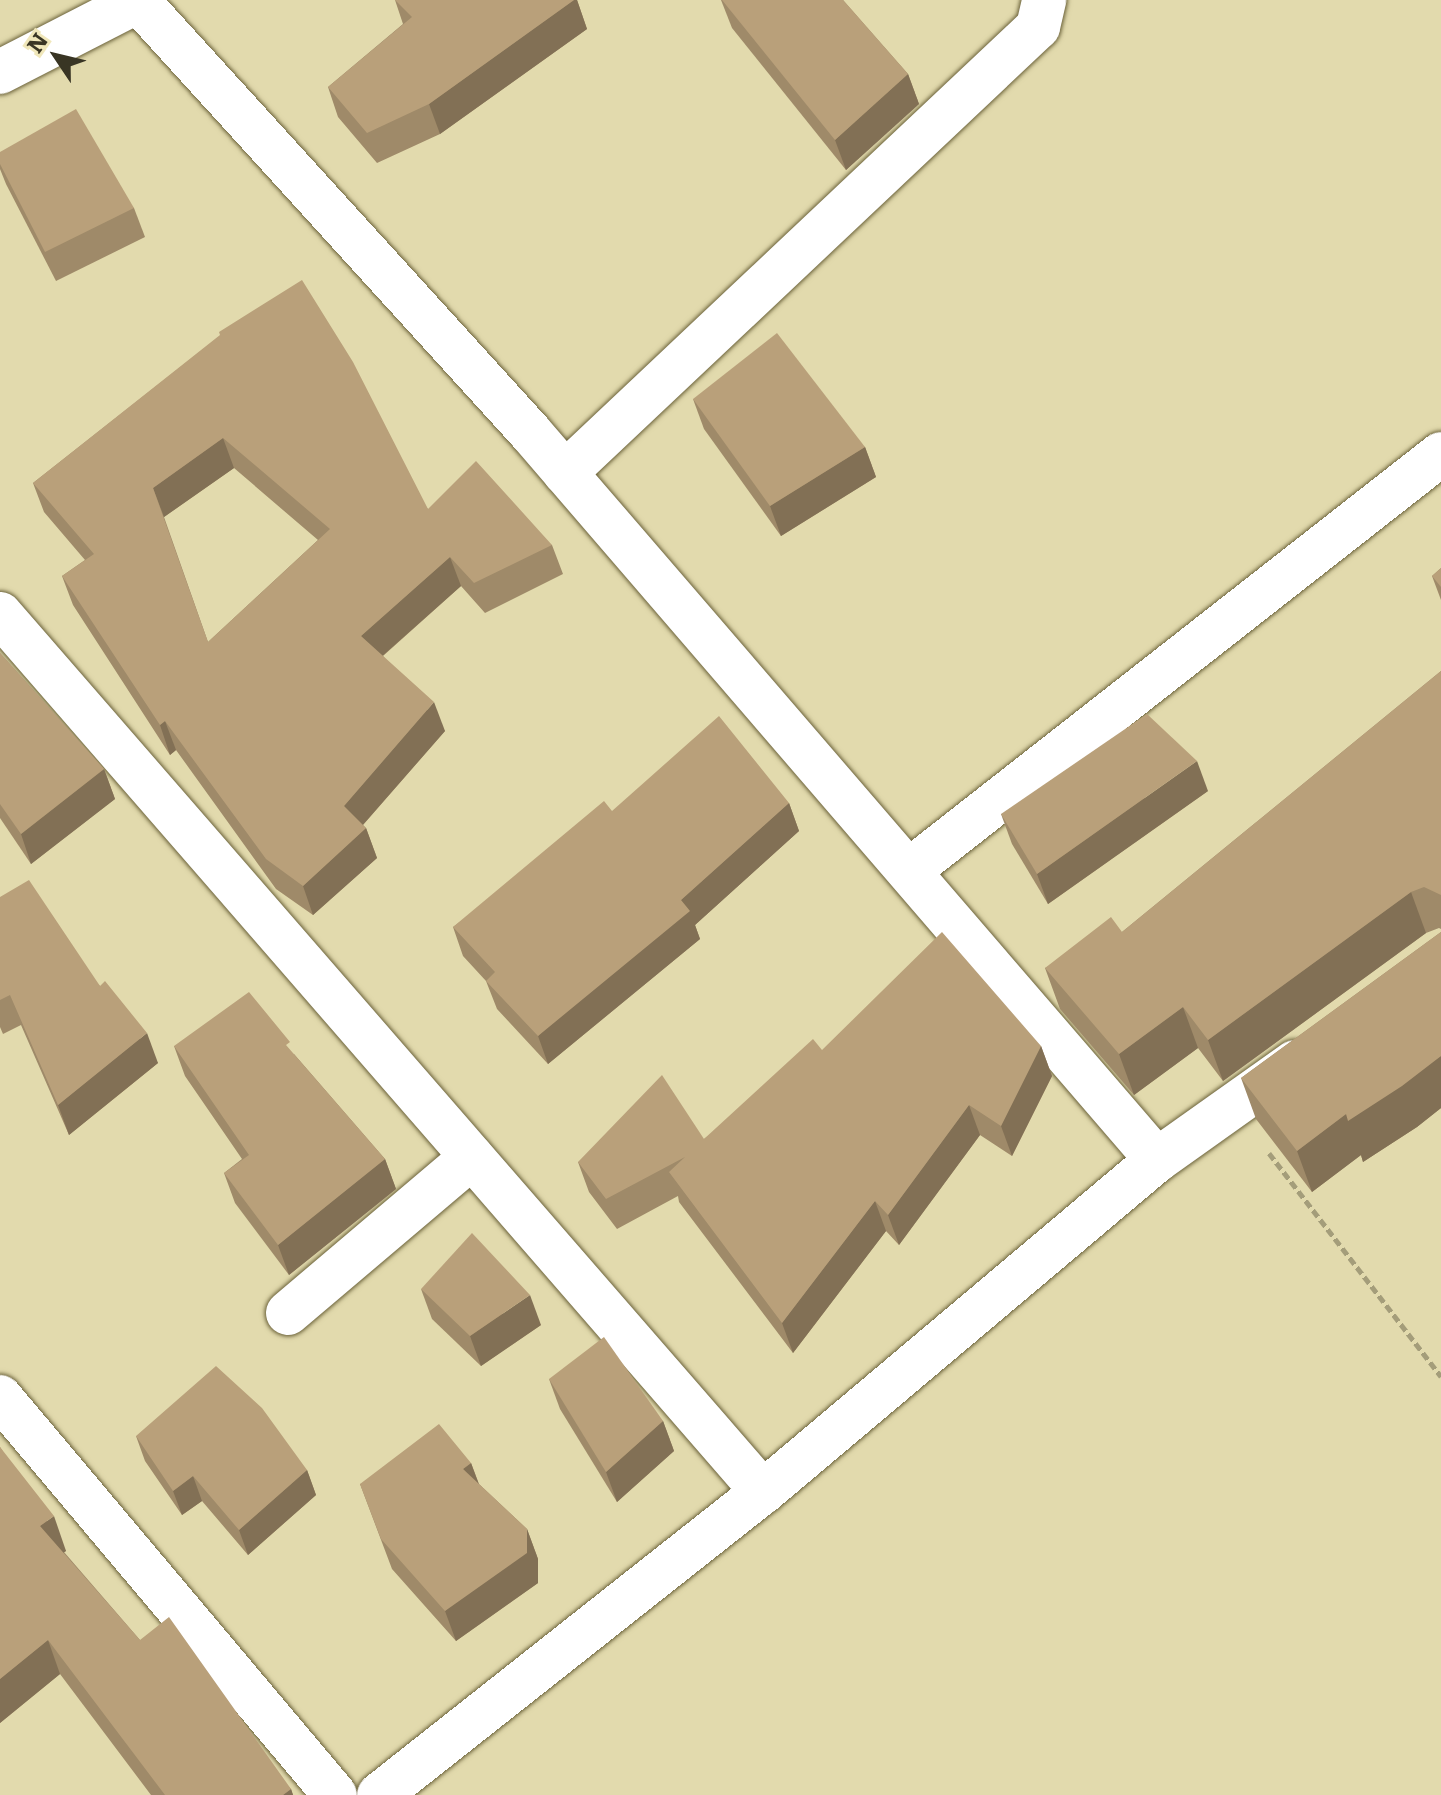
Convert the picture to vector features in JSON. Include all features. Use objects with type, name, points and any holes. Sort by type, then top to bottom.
[{"type":"street","points":[[0,72],[139,0],[565,473],[911,869],[1157,1160]]},
{"type":"street","points":[[565,473],[1038,27],[1044,0]]},
{"type":"street","points":[[911,869],[1441,454]]},
{"type":"street","points":[[0,614],[763,1492]]},
{"type":"street","points":[[379,1795],[763,1492],[1157,1160],[1331,1035]]},
{"type":"street","points":[[288,1313],[472,1157]]},
{"type":"street","points":[[0,1397],[335,1795]]},
{"type":"path","points":[[1234,1107],[1441,1376]]},
{"type":"building","points":[[395,0],[574,0],[429,104],[367,133],[328,87],[412,17]]},
{"type":"building","points":[[722,0],[843,0],[908,74],[835,140]]},
{"type":"building","points":[[76,109],[134,208],[45,252],[0,164],[0,152]]},
{"type":"building","points":[[302,280],[353,362],[428,509],[476,461],[552,545],[474,583],[450,557],[361,636],[434,702],[344,806],[366,828],[303,886],[266,859],[165,721],[160,725],[62,576],[94,554],[33,483],[220,335],[219,332]],"holes":[[[223,438],[330,529],[208,642],[153,488]]]},
{"type":"building","points":[[777,333],[865,447],[770,506],[693,399]]},
{"type":"building","points":[[1441,568],[1441,587],[1432,576]]},
{"type":"building","points":[[0,653],[104,769],[21,834],[0,804]]},
{"type":"building","points":[[1441,671],[1441,895],[1424,887],[1411,892],[1208,1040],[1183,1007],[1119,1054],[1045,968],[1111,917],[1122,932]]},
{"type":"building","points":[[1147,714],[1197,761],[1037,874],[1001,814]]},
{"type":"building","points":[[719,716],[789,803],[681,900],[690,911],[538,1036],[486,981],[495,972],[453,927],[604,801],[612,811]]},
{"type":"building","points":[[29,880],[100,986],[105,981],[147,1033],[58,1105],[10,995],[0,1000],[0,897]]},
{"type":"building","points":[[942,932],[1041,1046],[1001,1126],[969,1105],[888,1215],[875,1201],[782,1323],[669,1172],[685,1157],[606,1199],[578,1162],[662,1075],[704,1139],[813,1039],[822,1050]]},
{"type":"building","points":[[1441,932],[1441,1056],[1348,1121],[1346,1114],[1297,1151],[1241,1078]]},
{"type":"building","points":[[249,992],[290,1042],[286,1045],[385,1159],[278,1245],[224,1173],[249,1155],[174,1046]]},
{"type":"building","points":[[472,1233],[530,1295],[470,1336],[421,1289]]},
{"type":"building","points":[[604,1337],[663,1421],[606,1472],[549,1379]]},
{"type":"building","points":[[216,1366],[262,1408],[307,1470],[239,1530],[193,1476],[173,1491],[136,1436]]},
{"type":"building","points":[[439,1424],[471,1463],[463,1469],[527,1529],[527,1553],[445,1611],[381,1539],[360,1484]]},
{"type":"building","points":[[0,1447],[54,1516],[40,1526],[140,1640],[169,1617],[291,1789],[283,1795],[165,1795],[48,1640],[0,1679]]}]
